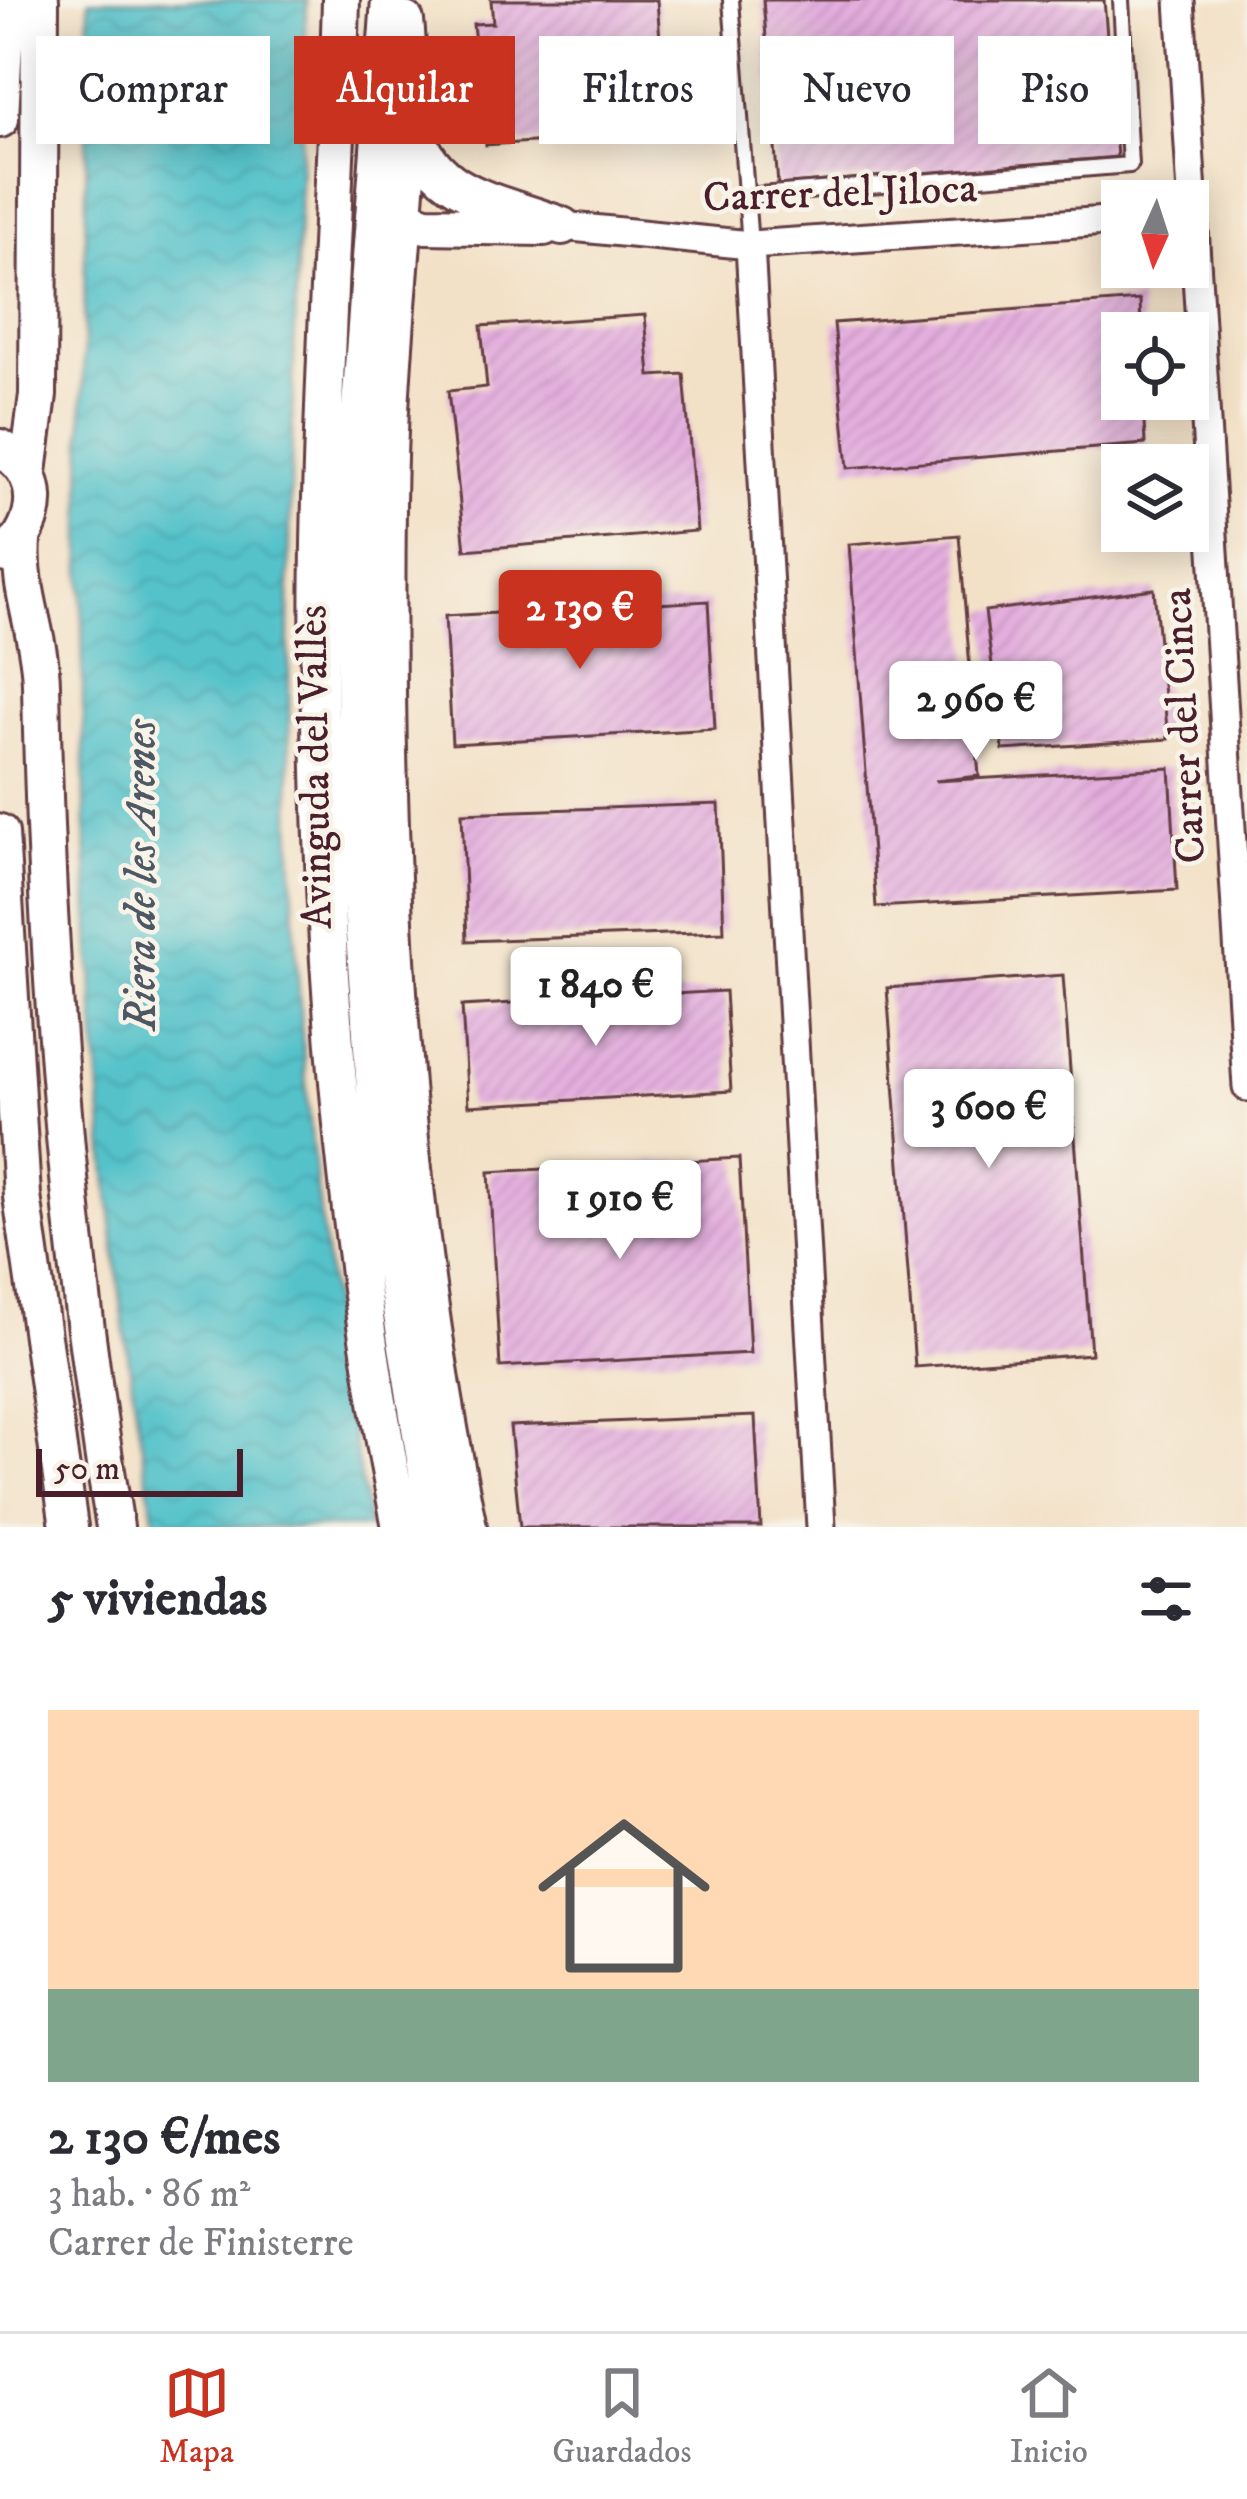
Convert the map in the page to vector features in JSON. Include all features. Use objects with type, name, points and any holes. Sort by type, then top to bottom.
[{"type":"main road","name":"Avinguda del Vallès","points":[[340,36],[341,0]]},
{"type":"main road","name":"Avinguda del Vallès","points":[[390,0],[353,508],[357,833],[382,1190],[436,1527]]},
{"type":"main road","points":[[401,0],[404,36]]},
{"type":"main road","points":[[0,119],[14,1]]},
{"type":"main road","points":[[14,1],[38,395],[14,460],[34,500],[11,548],[40,654],[45,890],[61,1111],[78,1282],[115,1527]]},
{"type":"main road","name":"Avinguda del Vallès","points":[[336,144],[320,548],[327,886],[351,1209],[367,1337],[400,1527]]},
{"type":"main road","points":[[348,144],[356,176],[373,202],[416,223],[489,230],[562,226]]},
{"type":"main road","points":[[412,144],[416,223],[387,504],[389,832],[405,1089],[431,1312],[468,1527]]},
{"type":"main road","points":[[422,144],[429,166],[456,188],[562,226]]},
{"type":"main road","points":[[416,223],[456,188]]},
{"type":"main road","points":[[0,833],[22,1196],[69,1527]]},
{"type":"street","name":"Carrer del Cinca","points":[[1180,0],[1190,180]]},
{"type":"street","name":"Carrer del Jiloca","points":[[562,226],[750,244],[1101,221]]},
{"type":"street","points":[[750,244],[821,1527]]},
{"type":"street","name":"Carrer del Cinca","points":[[1197,288],[1247,1087]]},
{"type":"lane","points":[[731,0],[750,244]]},
{"type":"lane","points":[[745,196],[1130,165],[1121,0]]},
{"type":"water","name":"Riera de les Arenes","points":[[89,0],[307,0],[306,36],[294,36],[294,144],[302,144],[289,600],[292,841],[315,1174],[369,1527],[156,1527],[126,1338],[104,1148],[91,957],[82,575],[87,144],[270,144],[270,36],[88,36]]},
{"type":"building","points":[[491,0],[657,0],[660,36],[539,36],[539,141],[515,143],[515,36],[474,36],[473,24],[493,23]]},
{"type":"building","points":[[763,0],[1104,0],[1107,36],[978,36],[978,144],[1116,144],[1117,157],[778,185],[775,144],[954,144],[954,36],[766,36]]},
{"type":"building","points":[[1140,300],[1140,312],[1101,312],[1101,420],[1144,420],[1145,444],[848,468],[834,323]]},
{"type":"building","points":[[645,315],[650,376],[684,374],[697,531],[465,550],[448,391],[487,387],[481,326]]},
{"type":"building","points":[[959,535],[979,776],[935,781],[1170,768],[1177,890],[876,907],[849,544]]},
{"type":"building","points":[[1154,589],[1168,739],[1003,750],[985,611]]},
{"type":"building","points":[[708,601],[715,729],[452,744],[445,616]]},
{"type":"building","points":[[719,804],[724,932],[467,941],[462,813]]},
{"type":"building","points":[[1063,975],[1091,1354],[915,1367],[887,988]]},
{"type":"building","points":[[725,991],[731,1091],[468,1106],[462,1006]]},
{"type":"building","points":[[739,1158],[750,1353],[500,1367],[489,1172]]},
{"type":"building","points":[[755,1416],[761,1527],[520,1527],[510,1426]]}]
